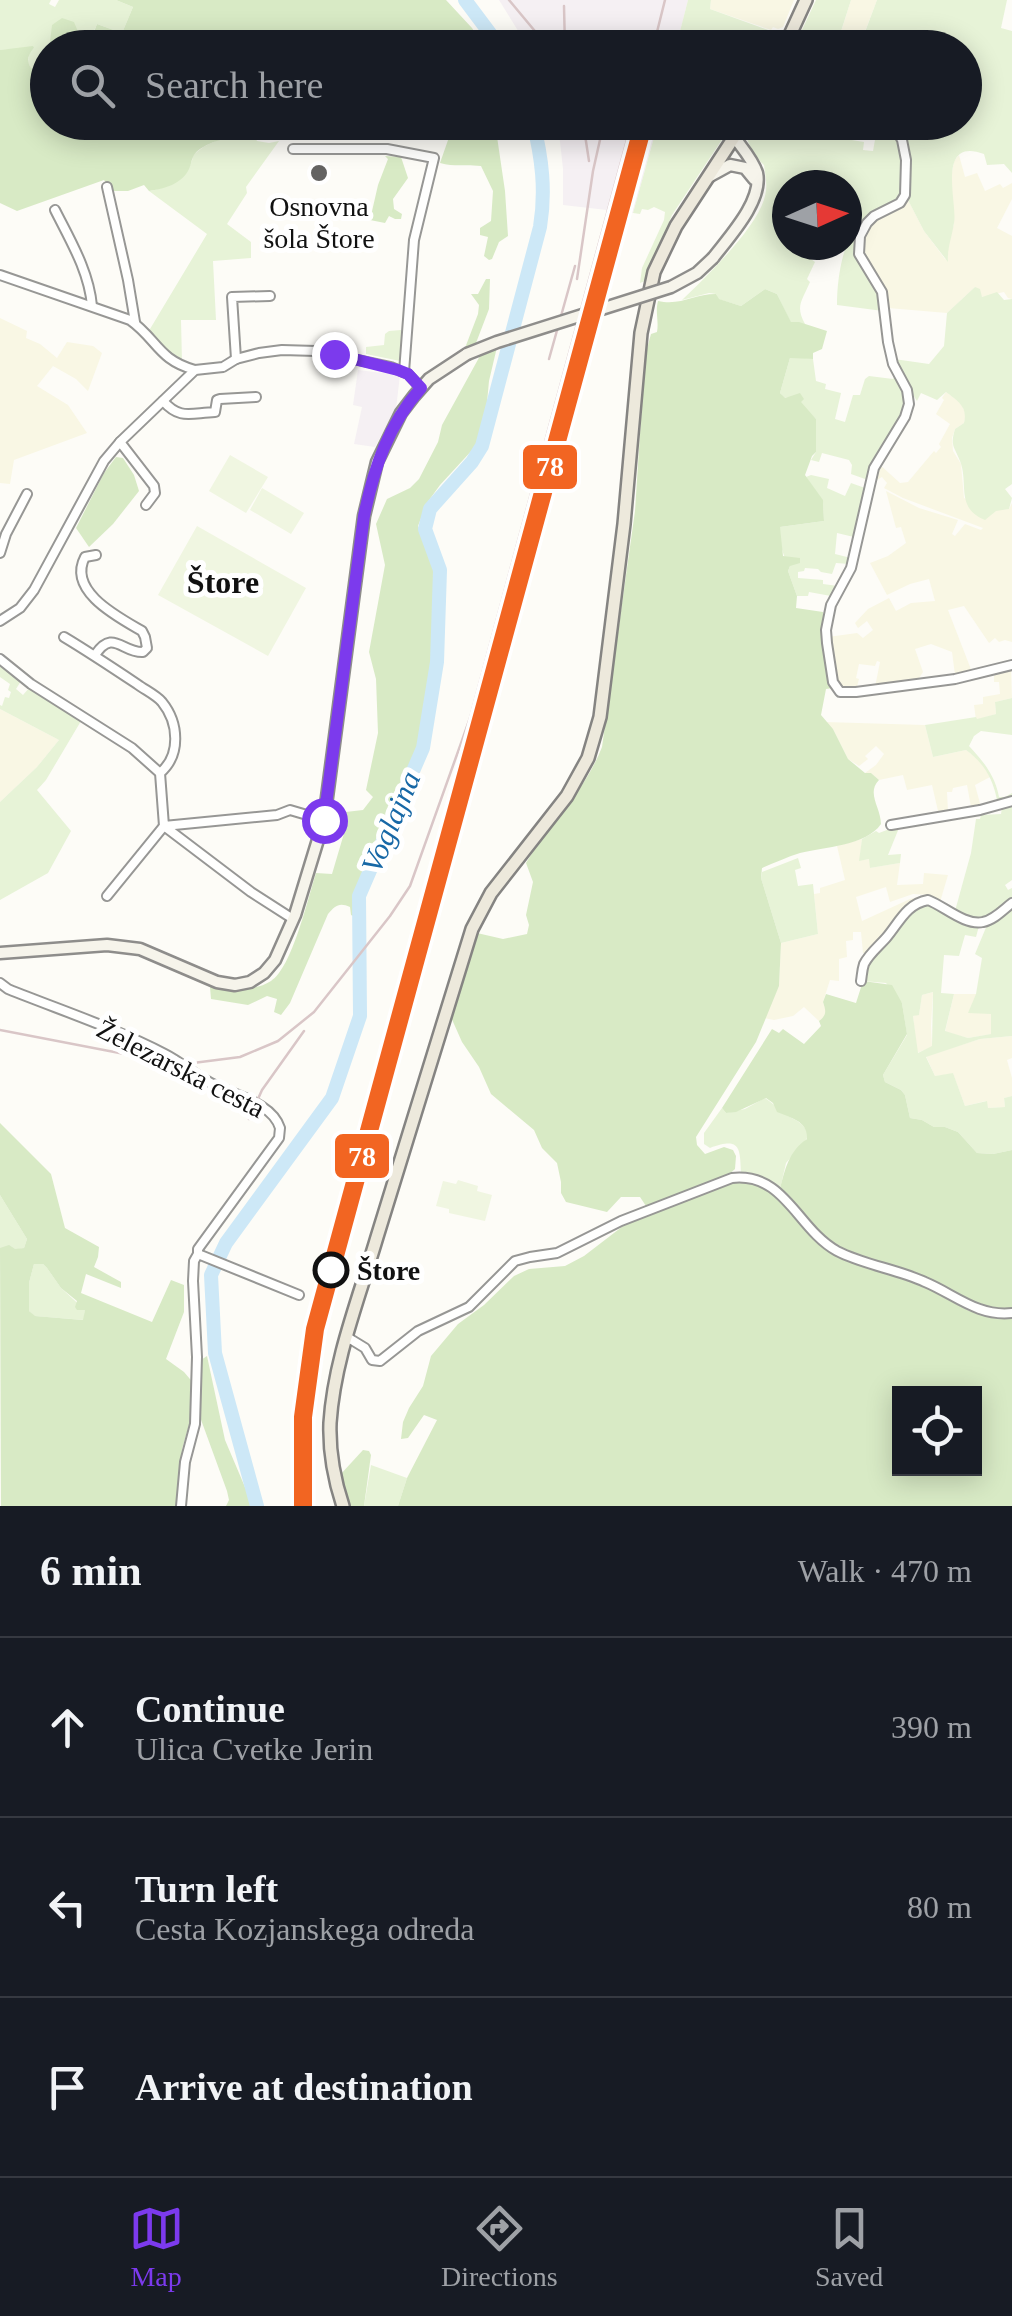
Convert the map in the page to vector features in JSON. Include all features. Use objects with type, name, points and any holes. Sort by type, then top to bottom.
[{"type":"main road","points":[[792,30],[806,0]]},
{"type":"main road","points":[[342,1506],[330,1450],[330,1420],[347,1337],[472,929],[491,893],[568,796],[588,758],[600,718],[621,555],[641,333],[654,272],[666,243],[734,140]]},
{"type":"street","points":[[0,953],[107,945],[140,949],[217,982],[236,985],[264,973],[275,960],[294,917],[324,820],[364,516],[384,444],[429,379],[467,354],[670,287],[697,273],[714,258],[756,191],[756,172],[736,140]]},
{"type":"street","points":[[902,140],[905,195],[900,203],[867,223],[859,246],[882,292],[893,364],[907,390],[909,404],[906,418],[874,468],[851,568],[831,604],[826,630],[833,682],[840,692],[856,692],[954,679],[1012,665]]},
{"type":"street","points":[[293,149],[388,149],[434,158],[414,240],[404,372]]},
{"type":"street","points":[[709,176],[724,166],[740,166],[752,176],[756,191]]},
{"type":"street","points":[[107,186],[135,322],[171,361],[195,370],[223,367],[236,359],[282,350],[316,351],[404,372],[421,388]]},
{"type":"street","points":[[56,210],[91,290],[92,306]]},
{"type":"street","points":[[0,274],[135,322]]},
{"type":"street","points":[[236,359],[232,297],[270,296]]},
{"type":"street","points":[[0,621],[20,608],[34,590],[104,462],[195,370]]},
{"type":"street","points":[[162,400],[179,414],[215,412],[217,400],[256,397]]},
{"type":"street","points":[[120,442],[154,486],[155,493],[146,504]]},
{"type":"street","points":[[0,553],[3,530],[27,494]]},
{"type":"street","points":[[94,655],[107,643],[118,643],[134,652],[147,648],[142,631],[101,607],[86,584],[80,572],[82,562],[96,555]]},
{"type":"street","points":[[64,638],[165,707],[176,736],[172,756],[160,773]]},
{"type":"street","points":[[0,659],[31,684],[132,748],[160,773],[164,826],[106,896]]},
{"type":"street","points":[[890,825],[1012,801]]},
{"type":"street","points":[[164,826],[290,810],[324,820]]},
{"type":"street","points":[[164,826],[251,892],[294,917]]},
{"type":"street","points":[[862,981],[870,954],[916,904],[928,900],[980,922],[1012,903]]},
{"type":"street","name":"Železarska cesta","points":[[0,983],[169,1056],[208,1082],[255,1103],[278,1120],[278,1138],[198,1249],[199,1256]]},
{"type":"street","points":[[347,1337],[365,1348],[372,1360],[380,1361],[418,1332],[469,1307],[515,1262],[557,1253],[621,1220],[732,1178],[747,1177],[778,1192],[818,1238],[837,1251],[926,1282],[965,1304],[1001,1314],[1012,1313]]},
{"type":"street","points":[[181,1506],[185,1462],[195,1424],[198,1358],[194,1261],[199,1256],[299,1295]]},
{"type":"shaded area","points":[[499,0],[688,0],[680,30],[518,30]]},
{"type":"shaded area","points":[[711,0],[794,0],[783,27],[771,30],[710,9]]},
{"type":"shaded area","points":[[851,0],[877,0],[866,30],[842,30]]},
{"type":"shaded area","points":[[560,140],[653,140],[633,213],[563,205]]},
{"type":"shaded area","points":[[959,155],[965,177],[977,173],[985,191],[1012,183],[1012,199],[997,228],[1012,236],[1012,299],[1004,292],[982,297],[975,287],[947,313],[888,308],[883,289],[862,255],[863,235],[872,221],[908,200],[924,231],[948,260],[954,225],[950,184]]},
{"type":"shaded area","points":[[0,318],[27,331],[26,338],[57,358],[67,342],[93,346],[102,353],[88,391],[53,366],[37,386],[68,405],[87,433],[14,460],[10,484],[0,483]]},
{"type":"shaded area","points":[[358,370],[400,375],[396,409],[375,447],[354,444],[362,407],[353,405]]},
{"type":"shaded area","points":[[946,392],[961,403],[966,415],[952,438],[953,451],[961,464],[964,498],[996,510],[1009,509],[1012,503],[1012,642],[995,638],[989,643],[964,606],[948,610],[972,672],[955,675],[952,652],[931,644],[915,649],[923,672],[917,681],[875,687],[880,662],[877,661],[875,666],[859,664],[856,690],[844,691],[835,683],[828,637],[857,633],[863,638],[873,630],[867,621],[858,628],[855,623],[868,609],[889,598],[896,611],[911,603],[935,601],[929,579],[887,595],[870,563],[906,543],[901,527],[896,528],[886,491],[919,508],[958,520],[952,534],[955,536],[965,524],[983,528],[903,498],[884,488],[887,483],[882,477],[875,481],[879,464],[900,483],[908,482],[941,447],[950,424],[936,414]]},
{"type":"shaded area","points":[[1011,669],[1012,698],[995,702],[996,714],[976,720],[974,705],[983,704],[983,697],[1000,694],[994,671]]},
{"type":"shaded area","points":[[0,709],[59,740],[0,802]]},
{"type":"shaded area","points":[[825,722],[925,725],[933,757],[966,750],[987,770],[990,777],[975,785],[981,807],[971,807],[967,785],[947,792],[948,811],[938,811],[932,785],[907,790],[903,775],[879,780],[865,773],[884,754],[876,746],[859,766],[848,759],[833,729]]},
{"type":"shaded area","points":[[862,839],[860,860],[870,859],[870,868],[900,863],[897,885],[923,884],[924,873],[948,875],[940,902],[929,895],[913,894],[890,902],[886,887],[856,897],[862,921],[910,899],[919,900],[901,912],[884,937],[866,953],[861,932],[853,932],[853,940],[846,941],[847,957],[839,959],[839,981],[830,980],[823,1002],[826,1011],[819,1021],[804,1007],[793,1016],[764,1018],[779,986],[781,943],[818,934],[814,894],[845,880],[837,846]]},
{"type":"shaded area","points":[[933,992],[932,1047],[917,1053],[913,1016],[919,1014],[922,995]]},
{"type":"shaded area","points":[[954,994],[976,994],[991,1014],[992,1034],[968,1038],[945,1032]]},
{"type":"shaded area","points":[[1012,1036],[1012,1058],[1007,1060],[1012,1096],[1004,1098],[1005,1107],[988,1108],[986,1101],[965,1106],[953,1074],[935,1076],[926,1056],[980,1039]]},
{"type":"green space","points":[[0,0],[51,0],[49,4],[55,7],[59,0],[116,0],[133,7],[123,30],[97,24],[94,30],[30,30],[30,48],[0,50]]},
{"type":"green space","points":[[116,0],[446,0],[473,30],[123,30],[133,7]]},
{"type":"green space","points":[[688,0],[711,0],[710,9],[768,30],[680,30]]},
{"type":"green space","points":[[816,0],[851,0],[841,30],[802,30]]},
{"type":"green space","points":[[877,0],[1007,0],[1001,28],[1012,31],[1012,173],[1004,164],[987,165],[984,154],[969,151],[959,155],[952,175],[954,223],[948,262],[924,231],[908,200],[909,176],[902,140],[982,140],[982,30],[866,30]]},
{"type":"green space","points":[[62,18],[74,22],[77,30],[51,30]]},
{"type":"green space","points":[[30,46],[30,140],[222,140],[200,149],[186,174],[166,187],[149,191],[144,185],[128,191],[111,191],[104,180],[17,211],[0,203],[0,50]]},
{"type":"green space","points":[[220,140],[279,141],[246,187],[247,193],[227,224],[251,242],[251,258],[213,261],[216,320],[181,320],[182,362],[161,350],[147,334],[207,234],[149,191],[178,179],[204,147]]},
{"type":"green space","points":[[448,140],[498,140],[508,236],[499,242],[492,259],[484,256],[488,237],[480,235],[480,228],[491,221],[493,191],[481,166],[440,163]]},
{"type":"green space","points":[[653,140],[722,140],[672,215],[645,281],[640,283],[642,268],[665,212],[654,207],[633,213]]},
{"type":"green space","points":[[748,140],[852,140],[864,142],[863,150],[873,151],[875,140],[900,142],[904,177],[900,200],[862,221],[862,170],[772,170],[772,260],[815,262],[801,303],[805,324],[791,323],[777,294],[765,289],[741,306],[709,293],[682,300],[752,222],[765,196],[764,165]]},
{"type":"green space","points":[[385,156],[401,157],[408,178],[393,199],[401,219],[389,216],[385,223],[370,220],[388,159]]},
{"type":"green space","points":[[842,260],[860,260],[876,287],[883,311],[837,305]]},
{"type":"green space","points":[[486,279],[490,279],[489,309],[476,343],[465,348],[479,305],[471,294],[478,294]]},
{"type":"green space","points":[[975,287],[982,297],[997,292],[1004,300],[1012,299],[1012,484],[1005,489],[1012,498],[1009,509],[996,511],[985,520],[966,502],[962,469],[953,446],[955,429],[964,423],[963,409],[946,392],[937,400],[921,393],[917,401],[894,359],[929,364],[944,346],[947,313]]},
{"type":"green space","points":[[765,289],[777,294],[791,322],[827,331],[822,349],[813,353],[813,359],[790,358],[780,393],[785,398],[800,393],[804,399],[801,402],[816,419],[816,452],[805,475],[823,500],[824,521],[780,527],[783,556],[800,558],[800,563],[790,566],[788,571],[797,596],[796,608],[823,612],[833,688],[826,689],[821,715],[848,759],[879,780],[874,795],[881,824],[855,841],[800,853],[762,868],[761,878],[781,943],[779,986],[756,1042],[696,1137],[705,1154],[724,1147],[733,1150],[735,1169],[727,1176],[646,1206],[640,1197],[621,1197],[607,1212],[566,1202],[557,1163],[542,1148],[534,1130],[491,1094],[450,1015],[477,933],[503,939],[527,934],[526,915],[533,882],[526,863],[577,792],[602,747],[635,511],[645,356],[651,334],[657,332],[658,301],[716,294],[719,299],[741,306]]},
{"type":"green space","points":[[401,330],[400,361],[366,354],[366,347],[384,345],[389,331]]},
{"type":"green space","points":[[497,347],[486,413],[475,447],[427,503],[418,526],[434,572],[435,605],[423,728],[408,776],[368,856],[358,884],[355,917],[350,907],[343,905],[328,914],[290,1003],[281,1015],[274,1012],[277,999],[267,996],[248,1005],[211,999],[210,987],[256,987],[279,974],[298,931],[316,873],[332,874],[345,830],[328,826],[330,817],[363,810],[373,797],[366,790],[378,733],[376,679],[369,652],[385,565],[376,524],[387,499],[419,479],[442,425],[481,354]]},
{"type":"green space","points":[[790,358],[813,359],[816,381],[826,384],[825,389],[841,393],[835,419],[845,422],[853,395],[860,395],[865,379],[893,379],[896,373],[906,391],[907,405],[870,477],[851,474],[849,460],[822,453],[819,462],[811,460],[816,452],[816,419],[793,397],[784,398],[780,393]]},
{"type":"green space","points":[[230,455],[268,477],[246,513],[209,491]]},
{"type":"green space","points":[[116,457],[123,458],[139,491],[89,547],[76,528]]},
{"type":"green space","points":[[806,477],[829,479],[827,488],[845,496],[851,483],[865,488],[858,538],[837,533],[835,554],[851,558],[849,564],[836,563],[832,574],[805,568],[798,572],[798,578],[838,586],[831,596],[809,592],[808,596],[797,596],[781,543],[780,527],[824,521],[823,501]]},
{"type":"green space","points":[[262,488],[304,513],[291,534],[250,510]]},
{"type":"green space","points":[[197,526],[306,588],[268,656],[158,595]]},
{"type":"green space","points":[[0,664],[21,681],[16,689],[23,695],[30,687],[81,721],[37,790],[71,831],[48,873],[0,900],[0,802],[59,740],[0,709],[11,692],[10,684],[0,677]]},
{"type":"green space","points":[[1012,698],[1012,735],[981,731],[969,746],[984,763],[999,797],[1012,793],[1012,799],[1000,804],[987,772],[966,750],[933,757],[925,725],[996,714],[995,702]]},
{"type":"green space","points":[[1012,805],[1012,880],[1005,885],[1008,890],[1012,888],[1012,901],[985,918],[964,916],[955,911],[976,819],[1001,814],[1002,808]]},
{"type":"green space","points":[[899,828],[888,855],[901,854],[900,863],[870,868],[869,859],[859,861],[862,839]]},
{"type":"green space","points":[[798,858],[798,886],[813,884],[818,934],[781,943],[762,872]]},
{"type":"green space","points":[[929,903],[979,926],[976,937],[965,935],[959,956],[944,955],[941,993],[954,994],[945,1031],[968,1038],[991,1034],[991,1014],[968,1013],[976,994],[982,958],[975,954],[987,925],[1012,905],[1012,1036],[980,1039],[926,1057],[935,1076],[953,1073],[965,1106],[987,1101],[988,1108],[1005,1107],[1004,1098],[1012,1096],[1012,1150],[977,1153],[958,1132],[910,1118],[905,1095],[885,1082],[883,1075],[907,1035],[902,1003],[886,983],[863,981],[866,965],[912,909]],"holes":[[[933,992],[932,1046],[918,1053],[913,1016],[919,1015],[922,995]]]},
{"type":"green space","points":[[863,981],[892,985],[902,1003],[907,1034],[883,1075],[885,1082],[905,1095],[910,1118],[958,1132],[977,1153],[1012,1150],[1012,1311],[981,1307],[826,1241],[780,1189],[792,1155],[807,1139],[805,1128],[777,1112],[766,1098],[736,1112],[726,1113],[722,1108],[772,1029],[779,1033],[783,1029],[804,1044],[821,1026],[826,994],[856,1003]]},
{"type":"green space","points":[[765,1098],[802,1125],[809,1136],[786,1163],[780,1189],[741,1173],[739,1151],[733,1144],[710,1148],[704,1144],[704,1133],[722,1108],[726,1113],[745,1109]]},
{"type":"green space","points":[[0,1123],[51,1174],[65,1228],[99,1247],[94,1267],[121,1282],[121,1288],[86,1274],[81,1293],[152,1322],[171,1280],[184,1285],[184,1312],[166,1359],[195,1385],[182,1449],[178,1506],[1,1506],[0,1248],[24,1248],[27,1239],[0,1195]],"holes":[[[34,1264],[43,1264],[77,1301],[77,1310],[85,1310],[83,1320],[35,1316],[29,1311]]]},
{"type":"green space","points":[[458,1180],[492,1195],[485,1221],[436,1206],[443,1181],[456,1184]]},
{"type":"green space","points":[[736,1181],[765,1187],[809,1232],[842,1257],[912,1280],[969,1311],[1012,1317],[1012,1506],[398,1506],[407,1478],[437,1420],[424,1415],[408,1438],[401,1439],[403,1422],[423,1386],[431,1356],[458,1324],[514,1276],[529,1269],[565,1266],[627,1223]]},
{"type":"green space","points":[[0,1195],[27,1239],[24,1248],[0,1248]]},
{"type":"green space","points":[[34,1264],[43,1264],[85,1310],[84,1320],[34,1316],[29,1311]]},
{"type":"green space","points":[[207,1356],[225,1440],[253,1506],[226,1506],[227,1491],[200,1417],[201,1360]]},
{"type":"green space","points":[[363,1450],[371,1455],[364,1506],[347,1506],[340,1475]]},
{"type":"green space","points":[[371,1465],[407,1478],[398,1506],[364,1506]]},
{"type":"waterway","name":"Voglajna","points":[[465,0],[488,30]]},
{"type":"waterway","name":"Voglajna","points":[[257,1506],[215,1353],[211,1275],[226,1243],[332,1098],[360,1016],[359,896],[423,748],[437,662],[440,570],[425,529],[430,509],[482,446],[540,227],[543,200],[537,140]]},
{"type":"railway","points":[[509,0],[534,30]]},
{"type":"railway","points":[[658,30],[665,0]]},
{"type":"railway","points":[[564,6],[565,30]]},
{"type":"railway","points":[[586,140],[589,161]]},
{"type":"railway","points":[[577,279],[600,140]]},
{"type":"railway","points":[[0,1030],[161,1061],[193,1063],[240,1057],[278,1041],[314,1012],[390,916],[410,886],[470,718],[627,140]]},
{"type":"railway","points":[[549,359],[575,266]]},
{"type":"railway","points":[[249,1119],[262,1090],[304,1031]]},
{"type":"transit line","name":"78","points":[[303,1506],[303,1417],[315,1329],[639,140]]},
{"type":"place","name":"Osnovna šola Štore","points":[[319,173]]},
{"type":"place","name":"Štore","points":[[331,1270]]},
{"type":"district","name":"Štore","points":[[223,582]]},
{"type":"route","points":[[324,820],[370,485],[384,444],[421,388],[408,374],[398,370],[334,354]]}]
